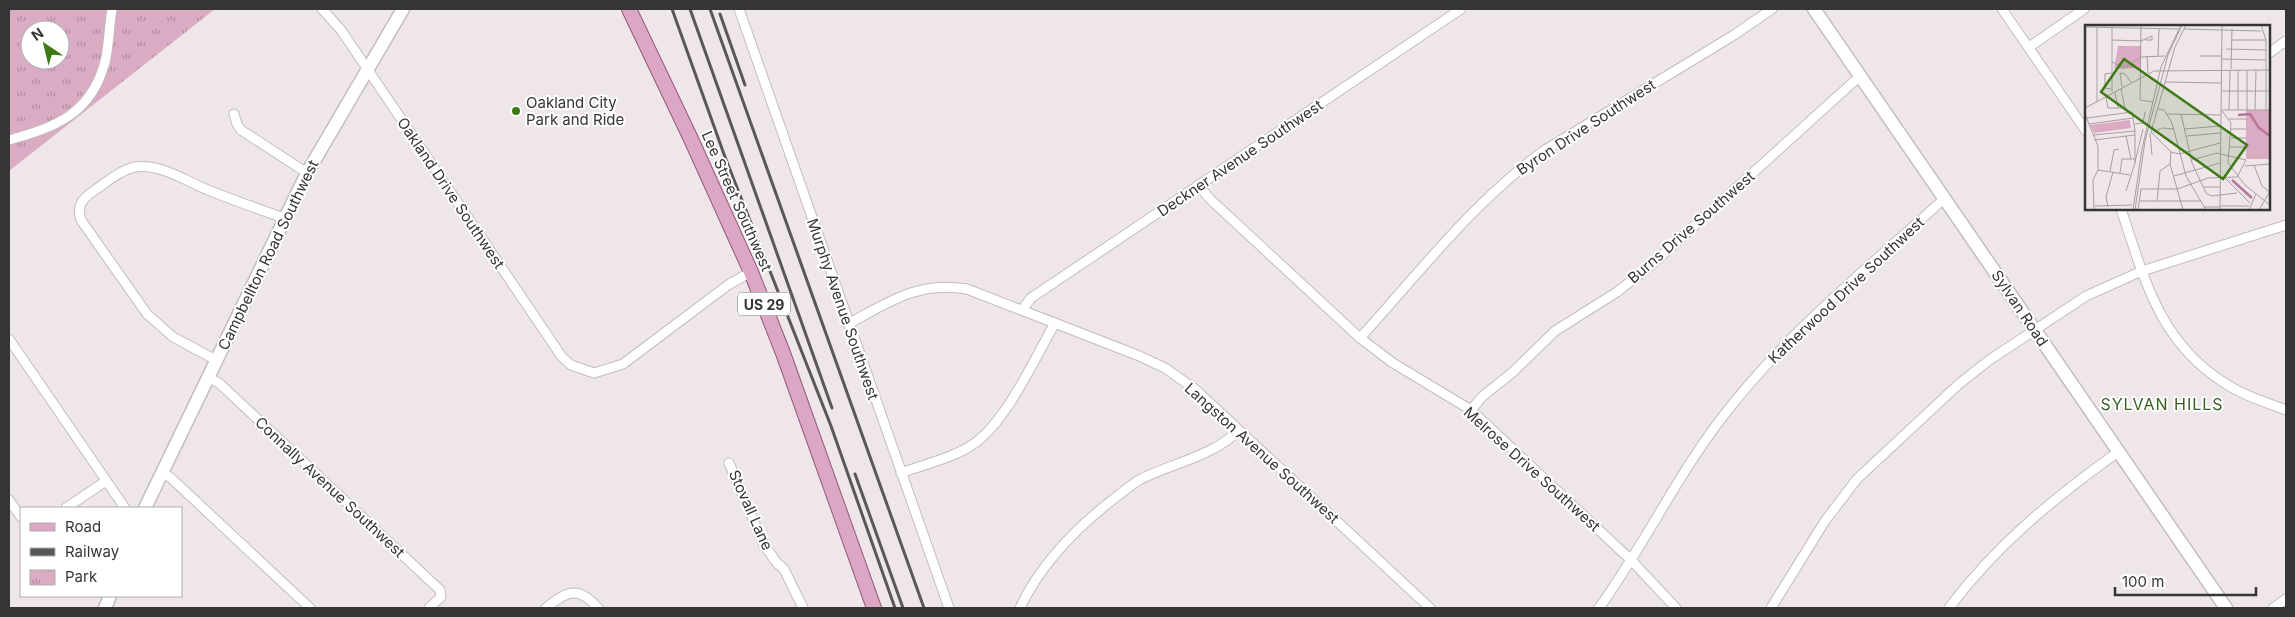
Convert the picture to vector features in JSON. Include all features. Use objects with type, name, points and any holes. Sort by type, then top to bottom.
[{"type":"main road","name":"Campbellton Road Southwest","points":[[145,507],[307,173],[403,9]]},
{"type":"main road","name":"Lee Street Southwest","points":[[629,9],[751,272],[783,353],[874,608]]},
{"type":"main road","name":"Sylvan Road","points":[[1814,9],[2226,608]]},
{"type":"street","points":[[9,140],[60,122],[77,112],[87,100],[99,80],[105,61],[112,9]]},
{"type":"street","name":"Oakland Drive Southwest","points":[[322,9],[341,30],[368,68],[562,357],[571,365],[594,373],[623,364],[728,285],[751,272]]},
{"type":"street","name":"Murphy Avenue Southwest","points":[[739,9],[848,324],[950,608]]},
{"type":"street","name":"Deckner Avenue Southwest","points":[[1022,310],[1031,298],[1461,9]]},
{"type":"street","name":"Byron Drive Southwest","points":[[1360,338],[1483,202],[1516,171],[1545,150],[1734,35],[1772,9]]},
{"type":"street","points":[[2002,9],[2085,130]]},
{"type":"street","points":[[2029,47],[2084,9]]},
{"type":"street","points":[[2270,52],[2286,41]]},
{"type":"street","name":"Burns Drive Southwest","points":[[1471,410],[1483,396],[1513,372],[1555,332],[1616,292],[1650,266],[1860,76]]},
{"type":"street","points":[[234,114],[241,130],[307,173]]},
{"type":"street","points":[[216,360],[173,337],[146,314],[82,220],[78,212],[80,203],[86,195],[122,172],[147,167],[161,170],[207,190],[284,218]]},
{"type":"street","name":"Melrose Drive Southwest","points":[[1198,185],[1211,200],[1360,338],[1393,363],[1471,410],[1632,561],[1676,608]]},
{"type":"street","name":"Katherwood Drive Southwest","points":[[1599,608],[1632,561],[1695,454],[1754,378],[1805,324],[1945,198]]},
{"type":"street","points":[[2122,210],[2155,306],[2173,336],[2196,362],[2224,383],[2258,400],[2286,410]]},
{"type":"street","points":[[1771,608],[1825,521],[1857,479],[1959,384],[2034,329],[2086,296],[2142,271],[2286,225]]},
{"type":"street","name":"Langston Avenue Southwest","points":[[848,324],[906,294],[935,287],[967,290],[1137,354],[1165,368],[1196,390],[1430,608]]},
{"type":"street","points":[[901,473],[960,452],[987,432],[1003,413],[1055,323]]},
{"type":"street","points":[[9,338],[124,507]]},
{"type":"street","name":"Connally Avenue Southwest","points":[[207,377],[220,384],[440,590],[441,597],[429,608]]},
{"type":"street","points":[[1020,608],[1049,561],[1078,529],[1098,511],[1140,480],[1225,443],[1238,430]]},
{"type":"street","points":[[1949,608],[1970,579],[1998,550],[2042,511],[2118,452]]},
{"type":"street","name":"Stovall Lane","points":[[730,463],[764,545],[777,563],[784,569],[803,608]]},
{"type":"street","points":[[162,472],[171,478],[310,608]]},
{"type":"street","points":[[67,507],[106,481]]},
{"type":"street","points":[[9,500],[20,516]]},
{"type":"street","points":[[546,608],[558,597],[576,593],[588,597],[598,608]]},
{"type":"street","points":[[2273,608],[2286,599]]},
{"type":"green space","points":[[9,9],[215,9],[9,171]]},
{"type":"railway","points":[[672,9],[725,157],[831,426],[895,608]]},
{"type":"railway","points":[[690,9],[832,408]]},
{"type":"railway","points":[[710,9],[924,608]]},
{"type":"railway","points":[[720,14],[745,85]]},
{"type":"railway","points":[[855,474],[903,608]]},
{"type":"place","name":"Oakland City Park and Ride","points":[[516,111]]},
{"type":"district","name":"SYLVAN HILLS","points":[[2162,404]]}]
